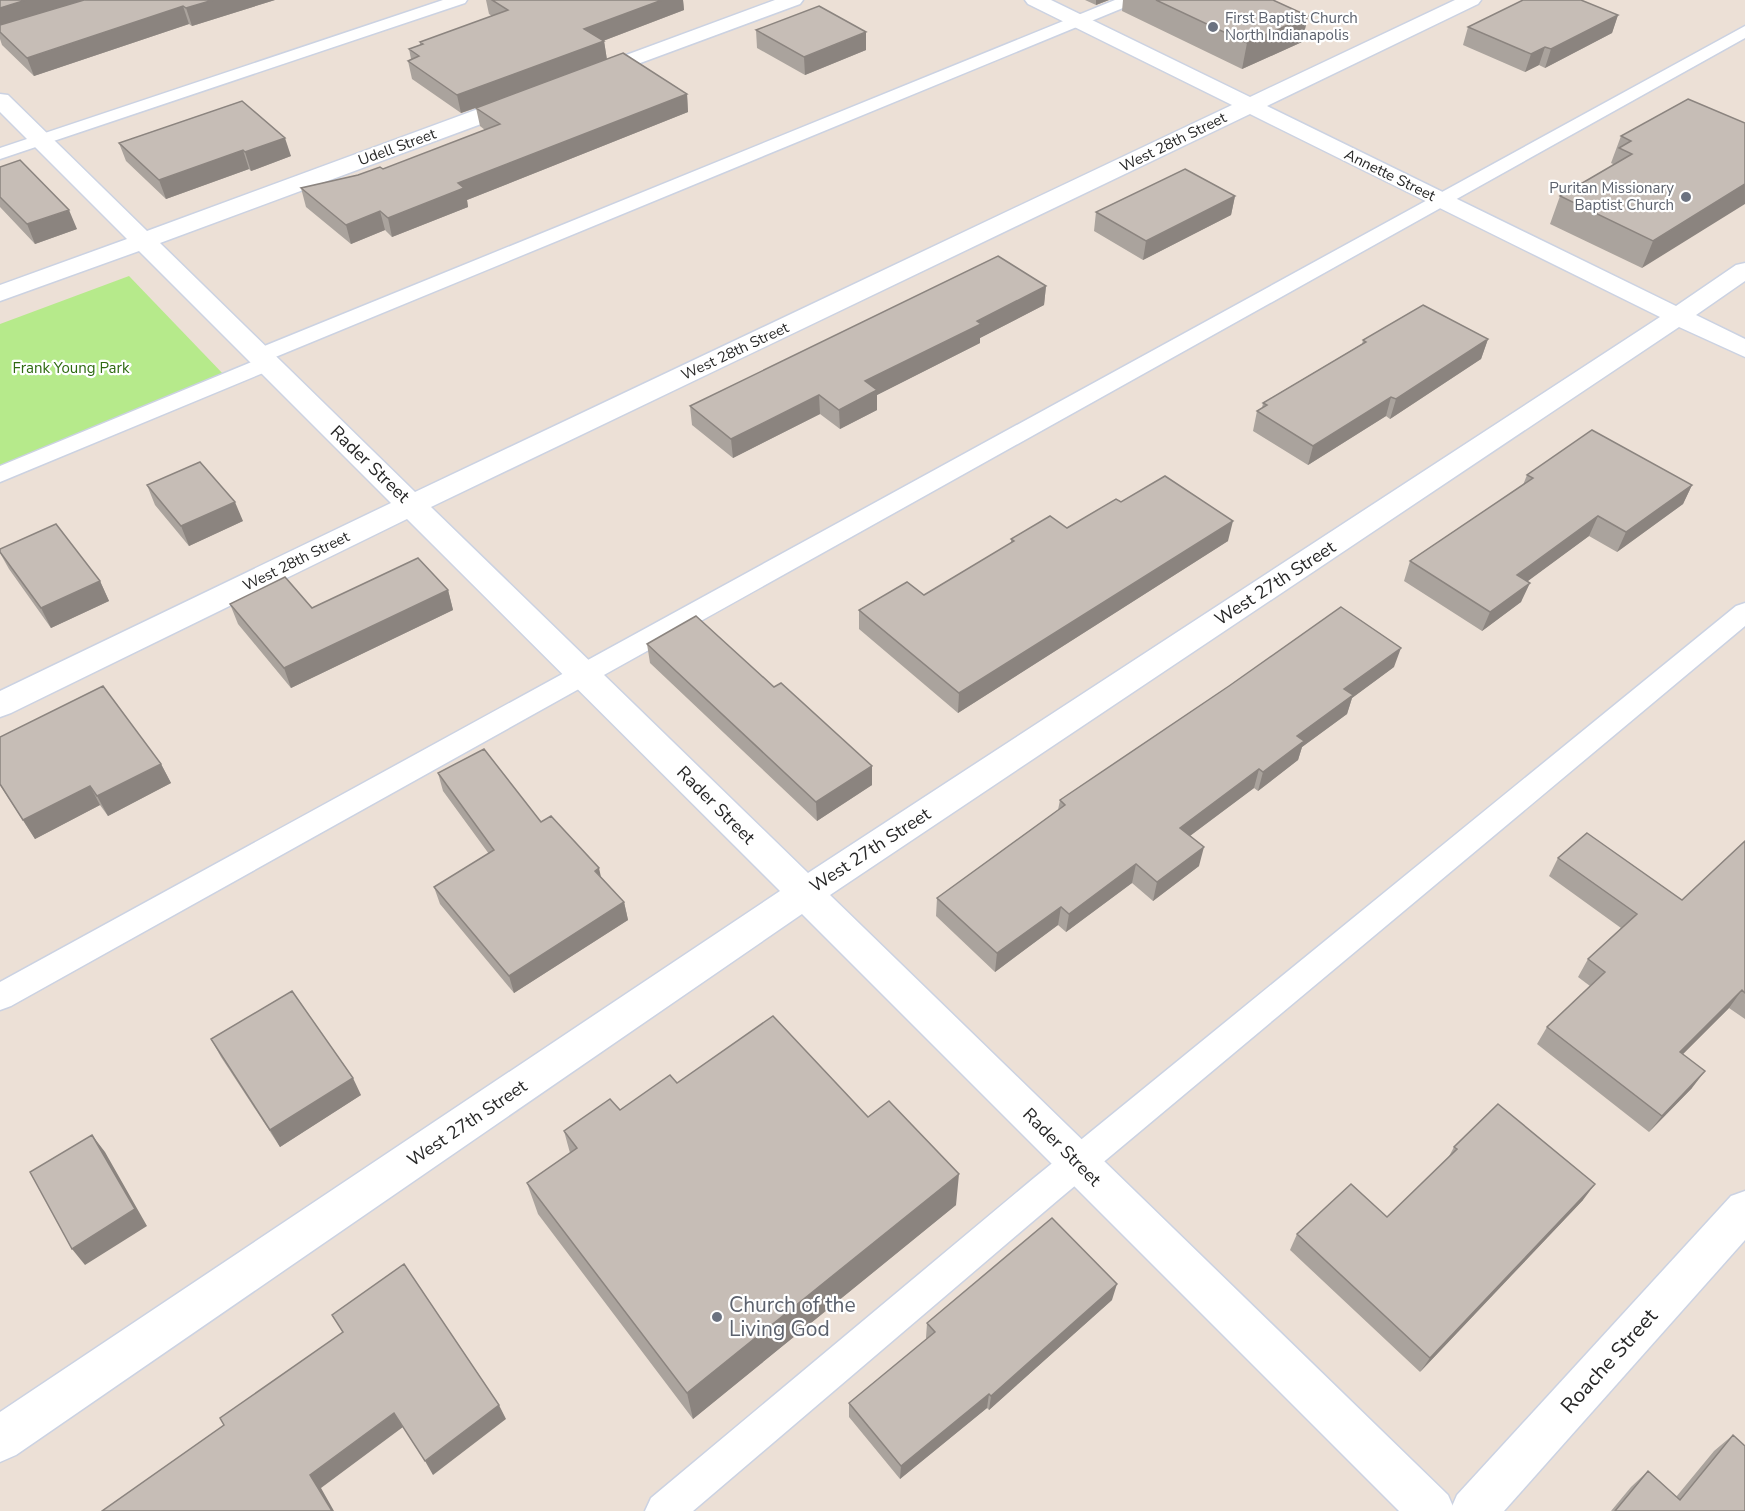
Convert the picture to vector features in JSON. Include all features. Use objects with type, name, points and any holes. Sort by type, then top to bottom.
[{"type":"street","points":[[570,83],[794,0]]},
{"type":"street","name":"Annette Street","points":[[1035,0],[1745,350]]},
{"type":"street","name":"West 28th Street","points":[[0,705],[411,505],[1471,0]]},
{"type":"street","name":"Udell Street","points":[[0,294],[536,95]]},
{"type":"street","name":"Rader Street","points":[[0,100],[1432,1511]]},
{"type":"street","name":"West 27th Street","points":[[0,1439],[805,893],[1745,270]]},
{"type":"street","name":"Roache Street","points":[[1473,1511],[1745,1210]]},
{"type":"lane","points":[[0,153],[459,0]]},
{"type":"lane","points":[[0,475],[263,359],[1129,0]]},
{"type":"lane","points":[[0,998],[1745,31]]},
{"type":"lane","points":[[664,1511],[1078,1162],[1745,612]]},
{"type":"green space","name":"Frank Young Park","points":[[129,276],[226,377],[0,470],[0,324]]},
{"type":"building","points":[[0,0],[26,0],[0,8]]},
{"type":"building","points":[[84,0],[213,0],[186,8],[183,6],[27,58],[0,32],[0,25]]},
{"type":"building","points":[[492,0],[662,0],[584,29],[604,41],[457,95],[408,61],[419,56],[409,49],[423,44],[420,42],[508,10]]},
{"type":"building","points":[[1156,0],[1273,0],[1308,16],[1247,43]]},
{"type":"building","points":[[1523,0],[1581,0],[1618,15],[1551,49],[1545,47],[1531,54],[1468,27]]},
{"type":"building","points":[[819,6],[866,32],[804,57],[756,30]]},
{"type":"building","points":[[623,53],[687,94],[458,183],[464,188],[388,218],[380,211],[346,225],[301,188],[358,175],[380,167],[383,169],[500,124],[476,108]]},
{"type":"building","name":"Puritan Missionary Baptist Church","points":[[1688,99],[1745,123],[1745,184],[1653,241],[1560,196],[1632,154],[1619,148],[1631,141],[1621,136]]},
{"type":"building","points":[[242,101],[285,138],[245,152],[243,150],[159,180],[119,143]]},
{"type":"building","points":[[20,160],[69,210],[27,224],[0,197],[0,167]]},
{"type":"building","points":[[1185,169],[1235,196],[1146,241],[1096,212]]},
{"type":"building","points":[[998,256],[1046,286],[977,321],[981,324],[865,381],[877,390],[839,410],[819,395],[731,439],[690,406]]},
{"type":"building","points":[[1423,305],[1488,339],[1396,399],[1391,397],[1313,446],[1257,411],[1267,405],[1263,403]]},
{"type":"building","points":[[1592,430],[1692,485],[1626,532],[1598,516],[1517,575],[1530,583],[1490,612],[1410,561],[1533,478],[1527,475]]},
{"type":"building","points":[[200,462],[235,502],[181,526],[147,485]]},
{"type":"building","points":[[1165,476],[1233,521],[959,693],[859,610],[907,582],[924,595],[1014,541],[1011,539],[1050,516],[1067,528],[1116,499],[1121,502]]},
{"type":"building","points":[[56,524],[100,581],[41,608],[0,549]]},
{"type":"building","points":[[418,558],[448,590],[284,668],[230,604],[285,577],[312,608]]},
{"type":"building","points":[[1341,607],[1401,648],[1344,689],[1353,695],[1297,736],[1304,741],[1263,772],[1259,769],[1180,828],[1204,847],[1157,882],[1136,864],[1069,914],[1061,907],[997,953],[937,898],[1065,805],[1060,800]]},
{"type":"building","points":[[696,616],[774,687],[781,683],[872,766],[816,802],[647,644]]},
{"type":"building","points":[[103,686],[161,764],[97,796],[90,786],[23,820],[0,784],[0,737]]},
{"type":"building","points":[[484,749],[541,822],[551,816],[599,868],[595,871],[624,902],[509,976],[434,887],[494,850],[438,773]]},
{"type":"building","points":[[1587,833],[1682,900],[1745,841],[1745,993],[1742,990],[1680,1052],[1705,1071],[1662,1116],[1547,1027],[1605,972],[1588,959],[1637,914],[1558,858]]},
{"type":"building","points":[[292,991],[353,1078],[270,1130],[211,1039]]},
{"type":"building","name":"Church of the Living God","points":[[773,1016],[868,1117],[889,1101],[959,1174],[687,1393],[527,1183],[577,1148],[564,1131],[610,1099],[620,1110],[670,1075],[677,1083]]},
{"type":"building","points":[[1498,1104],[1595,1184],[1430,1358],[1297,1234],[1351,1184],[1387,1217],[1457,1149],[1454,1147]]},
{"type":"building","points":[[92,1135],[135,1209],[72,1249],[30,1172]]},
{"type":"building","points":[[1052,1218],[1117,1284],[991,1396],[989,1394],[901,1466],[849,1403],[935,1332],[927,1323]]},
{"type":"building","points":[[404,1264],[499,1405],[425,1461],[394,1413],[310,1475],[332,1511],[102,1511],[224,1425],[220,1418],[343,1332],[332,1315]]},
{"type":"building","points":[[1733,1435],[1745,1446],[1745,1511],[1615,1511],[1648,1471],[1680,1500]]},
{"type":"place","name":"First Baptist Church North Indianapolis","points":[[1213,27]]},
{"type":"place","name":"Puritan Missionary Baptist Church","points":[[1686,197]]},
{"type":"place","name":"Church of the Living God","points":[[717,1317]]}]
